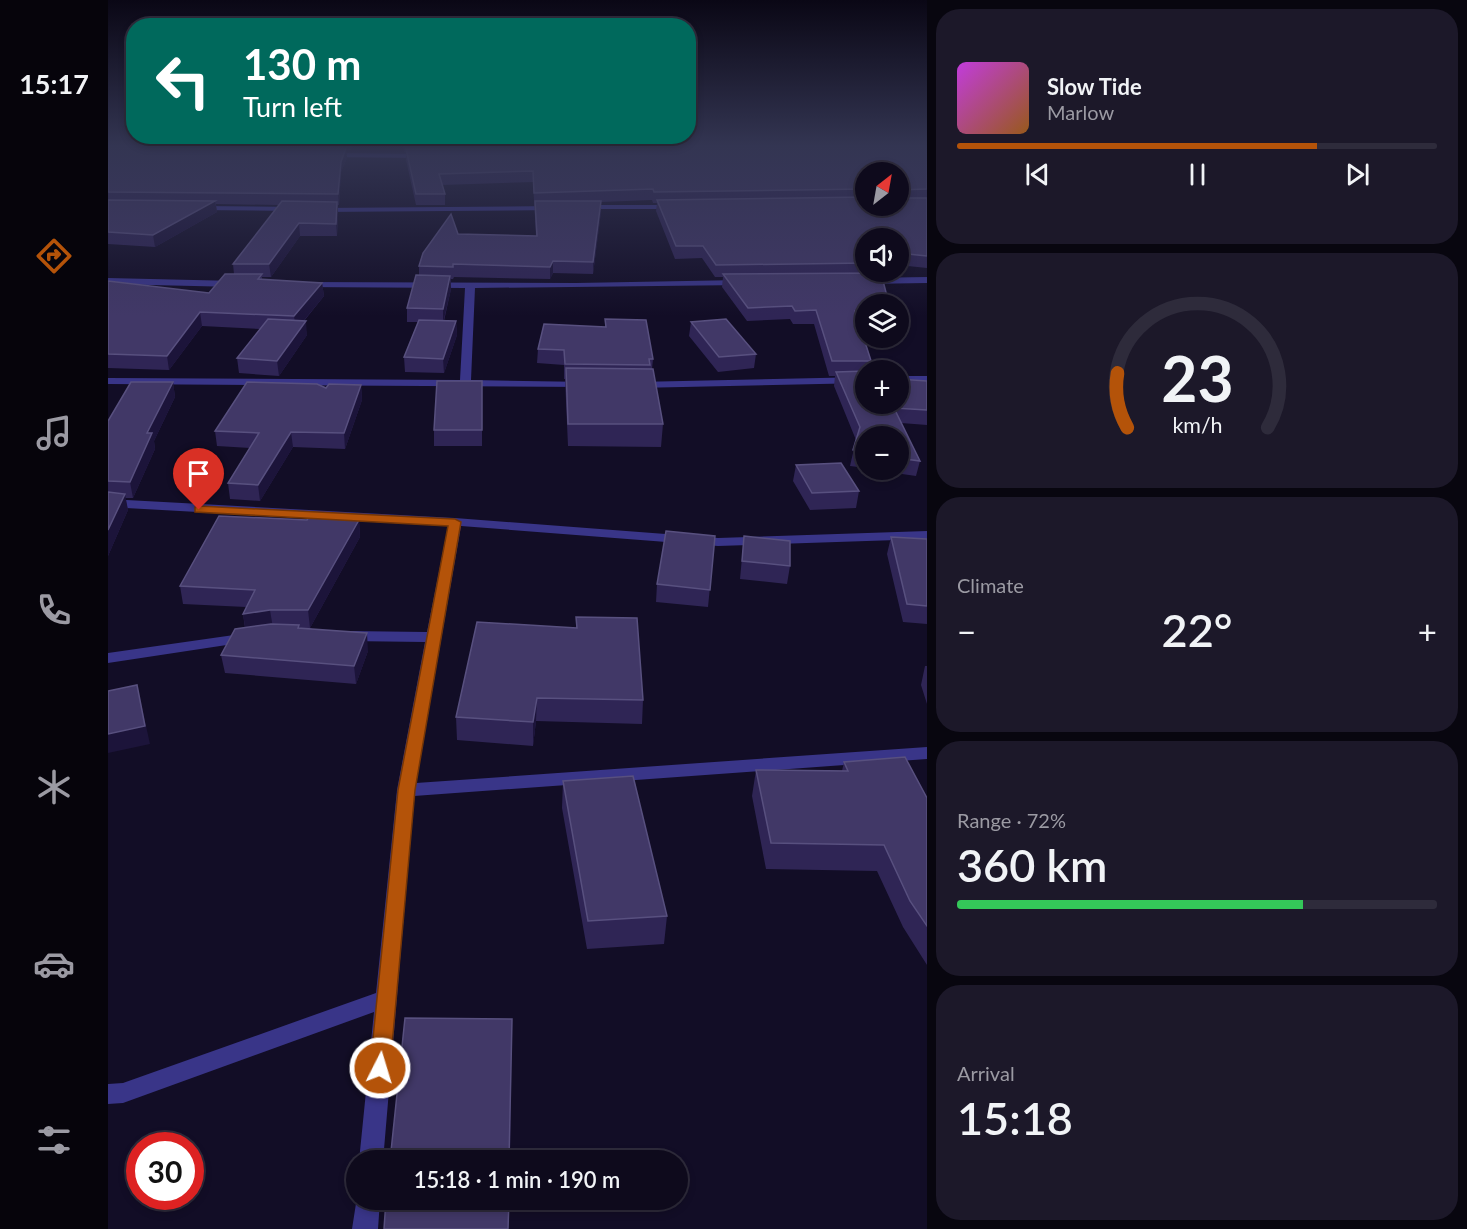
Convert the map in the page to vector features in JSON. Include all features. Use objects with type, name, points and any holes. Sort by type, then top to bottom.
[{"type":"street","points":[[573,208],[690,207]]},
{"type":"street","points":[[189,208],[304,209]]},
{"type":"street","points":[[315,210],[561,208]]},
{"type":"street","points":[[909,281],[927,280]]},
{"type":"street","points":[[108,281],[245,284]]},
{"type":"street","points":[[290,285],[752,283]]},
{"type":"street","points":[[465,383],[470,286]]},
{"type":"street","points":[[909,379],[927,379]]},
{"type":"street","points":[[624,385],[855,380]]},
{"type":"street","points":[[108,381],[601,384]]},
{"type":"street","points":[[108,503],[455,522],[718,542],[927,535]]},
{"type":"street","points":[[372,1150],[406,790],[455,522]]},
{"type":"street","points":[[330,636],[434,637]]},
{"type":"street","points":[[108,658],[261,637]]},
{"type":"street","points":[[406,790],[927,753]]},
{"type":"street","points":[[108,1094],[123,1093],[387,998]]},
{"type":"street","points":[[365,1229],[367,1210]]},
{"type":"building","points":[[108,201],[214,201],[153,235],[108,232]]},
{"type":"building","points":[[282,201],[337,202],[336,224],[299,223],[269,264],[233,264]]},
{"type":"building","points":[[535,201],[601,201],[593,262],[553,261],[550,267],[453,264],[453,267],[419,266],[423,253],[451,214],[458,234],[537,236]]},
{"type":"building","points":[[658,201],[855,201],[855,216],[909,216],[909,201],[927,201],[927,256],[909,254],[909,228],[855,228],[855,263],[716,265],[703,246],[676,246]]},
{"type":"building","points":[[855,273],[855,282],[883,282],[886,294],[855,294],[855,348],[867,348],[871,360],[832,361],[816,310],[795,311],[792,306],[748,308],[723,274]]},
{"type":"building","points":[[225,274],[262,274],[258,279],[322,283],[294,316],[200,312],[167,356],[108,354],[108,281],[209,293]]},
{"type":"building","points":[[416,275],[450,276],[443,309],[407,308]]},
{"type":"building","points":[[268,319],[306,321],[277,361],[237,358]]},
{"type":"building","points":[[605,319],[646,320],[653,359],[649,359],[650,365],[565,364],[564,350],[538,349],[544,324],[606,327]]},
{"type":"building","points":[[726,319],[756,354],[719,357],[691,322]]},
{"type":"building","points":[[419,320],[456,321],[443,359],[404,357]]},
{"type":"building","points":[[566,368],[653,369],[663,424],[568,424]]},
{"type":"building","points":[[855,371],[855,414],[897,414],[903,426],[860,426],[836,372]]},
{"type":"building","points":[[909,380],[927,381],[927,410],[909,409]]},
{"type":"building","points":[[437,381],[482,381],[482,430],[434,430]]},
{"type":"building","points":[[131,382],[173,382],[147,433],[152,433],[130,482],[108,481],[108,421]]},
{"type":"building","points":[[247,382],[317,384],[326,388],[329,384],[361,385],[344,433],[291,432],[258,485],[228,483],[259,433],[215,431]]},
{"type":"building","points":[[909,439],[920,461],[909,460]]},
{"type":"building","points":[[841,463],[859,491],[812,493],[796,465]]},
{"type":"building","points":[[108,492],[125,494],[108,530]]},
{"type":"building","points":[[310,515],[359,520],[308,610],[270,610],[243,614],[255,590],[180,586],[219,516],[307,520]]},
{"type":"building","points":[[666,531],[715,536],[710,590],[657,584]]},
{"type":"building","points":[[744,536],[790,541],[790,566],[742,561]]},
{"type":"building","points":[[891,537],[927,539],[927,606],[907,604]]},
{"type":"building","points":[[576,617],[637,618],[643,700],[537,698],[533,722],[456,717],[477,622],[577,628]]},
{"type":"building","points":[[271,624],[367,633],[354,666],[221,655],[235,629]]},
{"type":"building","points":[[137,685],[145,726],[108,734],[108,691]]},
{"type":"building","points":[[905,757],[927,798],[927,926],[910,901],[884,845],[771,843],[756,770],[848,771],[844,762]]},
{"type":"building","points":[[633,776],[667,916],[588,921],[563,781]]},
{"type":"building","points":[[405,1018],[512,1019],[509,1150],[391,1150]]},
{"type":"building","points":[[385,1210],[509,1210],[508,1229],[384,1229]]},
{"type":"route","points":[[199,510],[455,522],[406,790],[380,1068]]}]
